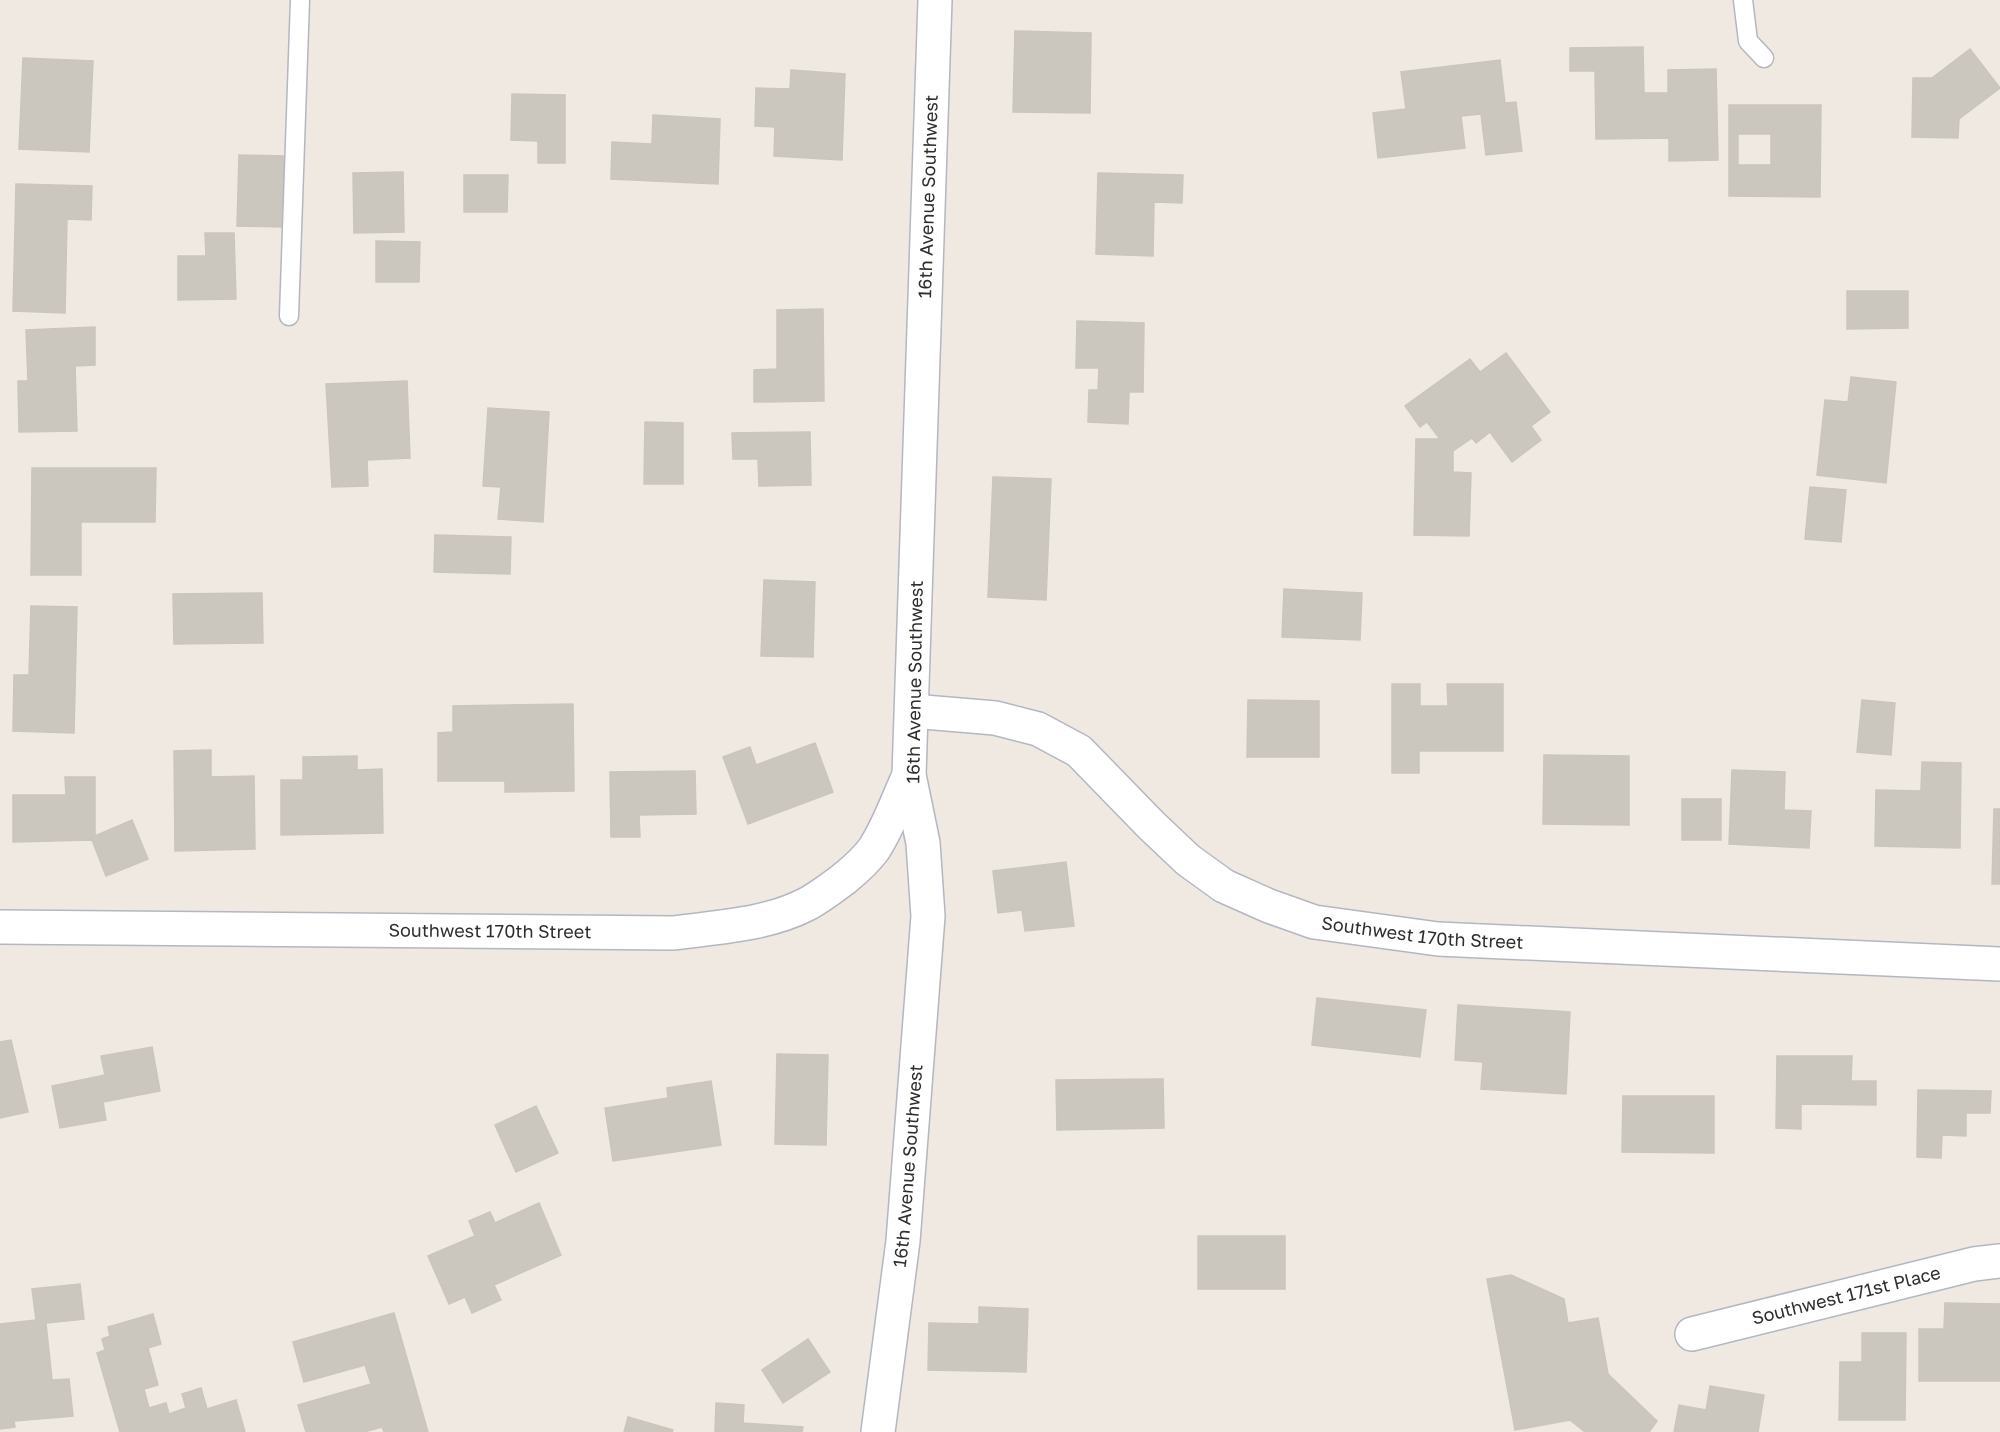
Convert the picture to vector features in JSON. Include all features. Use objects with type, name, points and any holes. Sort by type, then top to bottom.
[{"type":"street","name":"16th Avenue Southwest","points":[[878,1432],[903,1241],[928,916],[923,843],[909,775],[935,0]]},
{"type":"street","name":"Southwest 170th Street","points":[[912,711],[995,718],[1038,729],[1079,751],[1188,860],[1224,886],[1269,906],[1314,922],[1438,939],[2000,964]]},
{"type":"street","name":"Southwest 170th Street","points":[[0,927],[674,933],[729,925],[775,916],[807,904],[861,865],[886,826],[909,775]]},
{"type":"street","name":"Southwest 171st Place","points":[[1692,1334],[1974,1264],[2000,1261]]},
{"type":"lane","points":[[289,316],[300,0]]},
{"type":"lane","points":[[1743,0],[1748,41],[1764,58]]},
{"type":"building","points":[[1015,31],[1091,33],[1090,113],[1013,112]]},
{"type":"building","points":[[1643,47],[1644,93],[1668,93],[1668,70],[1716,69],[1718,160],[1669,161],[1669,138],[1596,139],[1595,71],[1570,71],[1570,48]]},
{"type":"building","points":[[1970,49],[2000,88],[1959,119],[1958,138],[1912,137],[1913,78],[1932,78]]},
{"type":"building","points":[[23,58],[93,61],[89,152],[19,149]]},
{"type":"building","points":[[1500,60],[1505,103],[1516,102],[1522,151],[1486,155],[1481,114],[1461,116],[1465,148],[1378,158],[1373,113],[1406,109],[1401,72]]},
{"type":"building","points":[[791,70],[845,74],[842,160],[774,156],[775,127],[755,126],[756,88],[790,89]]},
{"type":"building","points":[[512,94],[565,95],[565,163],[538,163],[538,141],[511,140]]},
{"type":"building","points":[[1729,105],[1821,105],[1820,197],[1729,196]],"holes":[[[1738,134],[1771,134],[1771,165],[1738,165]]]},
{"type":"building","points":[[653,115],[720,119],[718,184],[611,179],[612,142],[652,144]]},
{"type":"building","points":[[239,155],[284,156],[283,227],[237,226]]},
{"type":"building","points":[[403,172],[404,232],[354,233],[353,173]]},
{"type":"building","points":[[1098,173],[1183,175],[1182,203],[1154,202],[1153,256],[1096,254]]},
{"type":"building","points":[[464,175],[508,175],[507,212],[464,212]]},
{"type":"building","points":[[16,184],[92,186],[91,220],[67,219],[65,313],[13,311]]},
{"type":"building","points":[[205,233],[234,233],[236,299],[178,300],[178,256],[206,256]]},
{"type":"building","points":[[376,241],[420,242],[419,282],[376,282]]},
{"type":"building","points":[[1847,291],[1908,291],[1908,328],[1847,329]]},
{"type":"building","points":[[823,309],[824,401],[754,402],[754,370],[777,369],[777,310]]},
{"type":"building","points":[[1077,321],[1144,323],[1143,392],[1129,392],[1128,424],[1088,422],[1089,390],[1098,390],[1099,368],[1076,368]]},
{"type":"building","points":[[95,327],[95,365],[75,366],[77,431],[19,432],[18,381],[28,381],[26,330]]},
{"type":"building","points":[[1506,353],[1550,412],[1531,426],[1541,440],[1512,462],[1490,432],[1476,443],[1472,438],[1453,451],[1453,472],[1471,473],[1469,536],[1414,535],[1416,439],[1440,439],[1427,422],[1420,427],[1405,406],[1470,359],[1480,372]]},
{"type":"building","points":[[1851,377],[1896,382],[1886,483],[1817,475],[1825,400],[1848,402]]},
{"type":"building","points":[[407,381],[410,458],[367,460],[368,486],[332,487],[326,384]]},
{"type":"building","points":[[488,408],[549,412],[543,522],[498,519],[501,487],[483,486]]},
{"type":"building","points":[[645,422],[683,423],[683,484],[644,484]]},
{"type":"building","points":[[810,432],[811,485],[759,486],[758,459],[733,459],[732,433]]},
{"type":"building","points":[[32,468],[156,468],[155,522],[81,522],[81,575],[31,575]]},
{"type":"building","points":[[993,477],[1051,479],[1046,600],[988,597]]},
{"type":"building","points":[[1810,487],[1846,490],[1841,542],[1805,539]]},
{"type":"building","points":[[435,535],[511,537],[510,574],[434,572]]},
{"type":"building","points":[[764,580],[815,582],[813,657],[761,656]]},
{"type":"building","points":[[1284,589],[1362,593],[1360,640],[1282,637]]},
{"type":"building","points":[[262,593],[263,643],[174,644],[173,594]]},
{"type":"building","points":[[31,606],[77,607],[74,733],[13,731],[14,675],[29,675]]},
{"type":"building","points":[[1392,684],[1420,684],[1420,706],[1448,706],[1447,684],[1503,684],[1503,751],[1419,751],[1419,773],[1392,773]]},
{"type":"building","points":[[1248,700],[1319,701],[1319,757],[1247,757]]},
{"type":"building","points":[[1862,700],[1895,703],[1891,755],[1857,752]]},
{"type":"building","points":[[573,704],[574,791],[505,792],[505,781],[438,781],[438,733],[453,732],[453,706]]},
{"type":"building","points":[[815,743],[833,792],[748,824],[723,757],[750,747],[756,765]]},
{"type":"building","points":[[211,750],[211,777],[254,776],[255,849],[175,851],[174,751]]},
{"type":"building","points":[[1544,755],[1629,756],[1629,825],[1543,824]]},
{"type":"building","points":[[357,756],[357,770],[382,769],[383,833],[281,835],[281,780],[303,780],[303,757]]},
{"type":"building","points":[[1922,762],[1961,763],[1960,848],[1875,846],[1876,790],[1921,791]]},
{"type":"building","points":[[1732,770],[1785,772],[1784,810],[1811,811],[1809,848],[1729,844]]},
{"type":"building","points":[[695,771],[696,814],[639,815],[640,837],[611,837],[610,772]]},
{"type":"building","points":[[65,777],[95,777],[95,836],[132,820],[148,859],[106,876],[92,840],[13,842],[13,795],[66,795]]},
{"type":"building","points":[[1682,799],[1721,799],[1721,840],[1682,840]]},
{"type":"building","points":[[1994,809],[2000,809],[2000,884],[1992,884]]},
{"type":"building","points":[[1066,862],[1074,926],[1025,931],[1022,910],[998,913],[993,871]]},
{"type":"building","points":[[1317,998],[1426,1010],[1420,1057],[1312,1045]]},
{"type":"building","points":[[1458,1005],[1570,1012],[1566,1094],[1481,1089],[1483,1062],[1455,1060]]},
{"type":"building","points":[[11,1040],[28,1112],[0,1118],[0,1042]]},
{"type":"building","points":[[152,1047],[160,1091],[103,1102],[106,1120],[60,1128],[52,1086],[105,1075],[101,1056]]},
{"type":"building","points":[[777,1054],[828,1055],[826,1145],[775,1144]]},
{"type":"building","points":[[1777,1056],[1852,1056],[1851,1081],[1876,1081],[1876,1105],[1801,1104],[1801,1129],[1776,1128]]},
{"type":"building","points":[[1163,1079],[1164,1128],[1057,1130],[1056,1080]]},
{"type":"building","points":[[711,1081],[721,1145],[613,1161],[605,1108],[668,1098],[667,1088]]},
{"type":"building","points":[[1918,1090],[1991,1091],[1990,1113],[1966,1113],[1966,1136],[1942,1135],[1941,1158],[1917,1157]]},
{"type":"building","points":[[1623,1096],[1714,1096],[1714,1153],[1622,1152]]},
{"type":"building","points":[[536,1106],[558,1153],[516,1172],[495,1125]]},
{"type":"building","points":[[539,1203],[561,1255],[494,1285],[501,1300],[472,1313],[465,1297],[449,1304],[428,1256],[475,1236],[469,1221],[490,1212],[495,1223]]},
{"type":"building","points":[[1198,1236],[1285,1236],[1285,1289],[1198,1289]]},
{"type":"building","points":[[1511,1275],[1564,1299],[1568,1323],[1598,1318],[1608,1374],[1657,1421],[1649,1432],[1585,1432],[1570,1420],[1515,1430],[1487,1279]]},
{"type":"building","points":[[80,1284],[84,1319],[46,1323],[52,1380],[69,1379],[73,1416],[14,1421],[15,1427],[0,1429],[0,1324],[36,1320],[32,1289]]},
{"type":"building","points":[[1945,1303],[2000,1304],[2000,1381],[1919,1381],[1919,1329],[1944,1329]]},
{"type":"building","points":[[979,1307],[1028,1309],[1026,1372],[928,1370],[929,1323],[979,1324]]},
{"type":"building","points":[[394,1313],[428,1432],[384,1432],[382,1427],[364,1432],[306,1432],[298,1405],[371,1384],[365,1365],[304,1382],[293,1342]]},
{"type":"building","points":[[153,1314],[161,1344],[148,1348],[158,1385],[144,1389],[149,1408],[166,1403],[169,1414],[186,1408],[182,1394],[201,1388],[207,1409],[236,1400],[245,1432],[120,1432],[97,1353],[105,1350],[102,1339],[110,1336],[108,1327]]},
{"type":"building","points":[[1862,1333],[1906,1333],[1905,1420],[1839,1420],[1840,1362],[1862,1362]]},
{"type":"building","points":[[808,1339],[830,1372],[783,1403],[762,1370]]},
{"type":"building","points":[[1710,1386],[1764,1395],[1758,1432],[1674,1432],[1679,1405],[1706,1410]]},
{"type":"building","points":[[716,1403],[744,1405],[743,1423],[803,1427],[802,1432],[715,1432]]},
{"type":"building","points":[[628,1417],[673,1430],[672,1432],[624,1432]]}]
